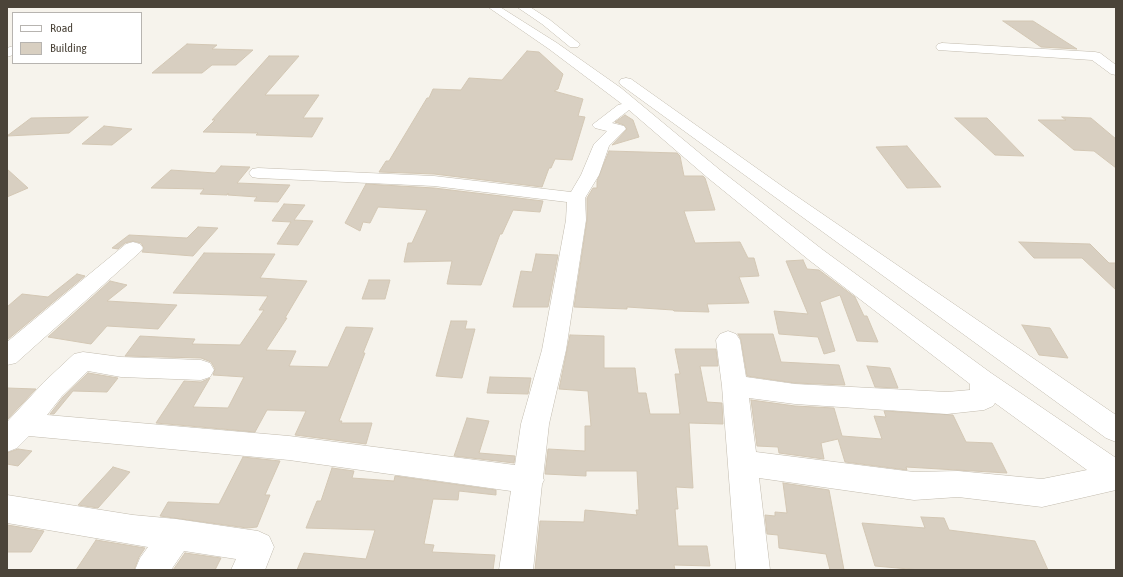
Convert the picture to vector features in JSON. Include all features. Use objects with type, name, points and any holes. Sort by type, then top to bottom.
[{"type":"street","points":[[493,7],[553,46],[616,91],[714,174],[816,255],[982,380],[1116,474]]},
{"type":"street","points":[[522,7],[546,22],[584,52],[780,193],[1116,430]]},
{"type":"street","points":[[942,47],[1096,56],[1116,71]]},
{"type":"street","points":[[516,570],[529,480],[535,424],[554,350],[575,227],[576,198],[590,175],[602,144],[618,129],[600,125],[623,108]]},
{"type":"street","points":[[258,173],[434,181],[576,198]]},
{"type":"street","points":[[7,356],[132,248]]},
{"type":"street","points":[[728,340],[735,386],[753,570]]},
{"type":"street","points":[[15,432],[53,389],[83,361],[121,367],[201,370]]},
{"type":"street","points":[[735,386],[795,394],[947,403],[984,398],[982,380]]},
{"type":"street","points":[[15,432],[289,448],[529,480]]},
{"type":"street","points":[[743,463],[914,486],[958,484],[1042,493],[1116,477]]},
{"type":"street","points":[[7,509],[133,530],[176,534],[258,547],[248,570]]},
{"type":"street","points":[[152,570],[176,534]]},
{"type":"building","points":[[1003,21],[1033,21],[1077,49],[1041,47]]},
{"type":"building","points":[[187,44],[217,45],[212,49],[253,50],[236,65],[212,65],[202,73],[152,73]]},
{"type":"building","points":[[527,51],[539,52],[563,74],[558,89],[554,91],[583,99],[578,116],[585,117],[572,160],[555,159],[551,168],[549,168],[542,187],[434,174],[379,172],[386,161],[389,161],[427,98],[429,98],[433,89],[461,90],[469,78],[502,80]]},
{"type":"building","points":[[269,56],[299,56],[265,95],[319,95],[303,118],[323,118],[312,137],[256,135],[258,133],[203,132],[215,120],[212,120]]},
{"type":"building","points":[[625,115],[633,120],[639,137],[612,145],[627,129],[624,125],[615,122]]},
{"type":"building","points":[[88,117],[69,133],[7,136],[31,118]]},
{"type":"building","points":[[1062,117],[1091,118],[1116,139],[1116,168],[1094,151],[1074,150],[1038,120],[1066,120]]},
{"type":"building","points":[[955,118],[987,118],[1024,156],[995,155]]},
{"type":"building","points":[[104,126],[132,129],[112,145],[82,144]]},
{"type":"building","points":[[907,146],[941,187],[907,188],[876,147]]},
{"type":"building","points":[[609,151],[677,153],[680,156],[684,176],[703,176],[705,178],[715,210],[684,211],[695,243],[740,242],[748,258],[754,258],[759,276],[739,277],[749,303],[707,304],[709,312],[627,307],[627,309],[574,307],[587,220],[587,198],[593,188],[597,188],[597,181]]},
{"type":"building","points":[[221,166],[250,167],[237,183],[290,185],[278,202],[254,201],[257,197],[228,195],[228,193],[227,195],[200,194],[204,189],[151,188],[171,170],[215,173]]},
{"type":"building","points":[[7,169],[28,188],[7,197]]},
{"type":"building","points":[[366,184],[434,188],[543,201],[540,212],[513,210],[502,234],[500,234],[481,285],[447,284],[452,261],[404,262],[408,243],[412,243],[427,210],[378,207],[370,223],[363,222],[360,231],[345,223]]},
{"type":"building","points":[[284,204],[305,205],[294,220],[313,221],[298,245],[277,244],[291,222],[272,221]]},
{"type":"building","points":[[198,227],[218,228],[193,256],[142,252],[144,248],[141,243],[133,241],[125,243],[118,249],[112,248],[129,235],[187,238]]},
{"type":"building","points":[[1019,242],[1090,244],[1109,263],[1116,263],[1116,290],[1082,258],[1034,258]]},
{"type":"building","points":[[204,253],[275,254],[260,278],[307,281],[285,318],[287,318],[266,350],[296,351],[289,366],[328,367],[346,327],[373,328],[339,421],[342,421],[341,423],[372,423],[366,444],[295,435],[306,411],[267,410],[255,432],[156,423],[184,381],[201,382],[210,378],[193,407],[228,408],[244,377],[213,375],[215,369],[211,362],[201,358],[125,356],[140,336],[195,339],[192,344],[240,345],[264,310],[259,310],[268,296],[173,293]]},
{"type":"building","points":[[536,254],[558,255],[548,307],[513,307],[521,271],[532,272]]},
{"type":"building","points":[[803,260],[807,269],[819,270],[855,297],[864,316],[867,316],[878,342],[857,341],[840,295],[820,302],[835,351],[824,354],[818,337],[779,334],[774,311],[808,314],[786,261]]},
{"type":"building","points":[[77,274],[85,276],[7,340],[7,307],[22,294],[48,297]]},
{"type":"building","points":[[369,280],[390,280],[385,299],[362,299]]},
{"type":"building","points":[[110,281],[127,285],[107,301],[177,305],[158,329],[107,326],[91,344],[48,337]]},
{"type":"building","points":[[451,321],[467,321],[465,329],[475,329],[462,378],[436,376]]},
{"type":"building","points":[[1022,325],[1050,328],[1068,358],[1039,355]]},
{"type":"building","points":[[738,334],[773,334],[781,362],[839,365],[845,385],[795,383],[747,376],[741,340]]},
{"type":"building","points":[[570,335],[604,336],[604,368],[635,368],[638,393],[646,393],[650,414],[680,414],[675,374],[680,374],[675,349],[716,349],[718,366],[700,366],[707,402],[722,403],[723,424],[689,423],[693,488],[676,487],[678,509],[675,509],[678,546],[707,546],[710,566],[674,565],[675,570],[535,570],[540,521],[584,522],[585,510],[637,515],[636,510],[639,510],[637,471],[586,471],[586,476],[545,474],[548,449],[585,451],[585,426],[591,426],[588,391],[559,389]]},
{"type":"building","points":[[867,366],[890,368],[898,388],[875,387]]},
{"type":"building","points":[[88,373],[118,378],[107,392],[73,391],[54,414],[50,414],[63,397]]},
{"type":"building","points":[[490,377],[531,378],[528,394],[487,393]]},
{"type":"building","points":[[7,388],[36,389],[7,420]]},
{"type":"building","points":[[751,400],[795,406],[834,408],[842,436],[882,439],[874,416],[886,417],[884,411],[953,415],[966,442],[992,443],[1007,473],[906,467],[907,470],[845,462],[838,439],[821,443],[824,459],[779,453],[778,447],[757,446]]},
{"type":"building","points":[[467,418],[489,421],[479,453],[515,456],[514,463],[454,456]]},
{"type":"building","points":[[18,449],[32,451],[18,466],[7,464],[7,453]]},
{"type":"building","points":[[243,457],[280,461],[265,495],[270,495],[257,527],[247,528],[160,516],[168,502],[219,504]]},
{"type":"building","points":[[113,467],[130,472],[98,508],[78,505]]},
{"type":"building","points":[[332,468],[354,471],[352,478],[394,481],[395,476],[496,490],[496,495],[459,491],[458,500],[433,499],[424,544],[434,545],[432,552],[495,555],[493,570],[297,570],[304,553],[366,559],[375,530],[306,528],[317,501],[321,501]]},
{"type":"building","points":[[783,483],[829,490],[844,570],[830,570],[826,554],[779,548],[778,535],[767,534],[765,515],[775,516],[775,512],[787,513]]},
{"type":"building","points":[[921,517],[944,518],[949,530],[1035,541],[1048,570],[920,570],[875,566],[862,523],[925,528]]},
{"type":"building","points":[[7,525],[44,531],[31,552],[7,552]]},
{"type":"building","points":[[96,540],[145,548],[139,557],[134,570],[76,570]]},
{"type":"building","points":[[185,553],[221,558],[215,570],[173,570]]}]
